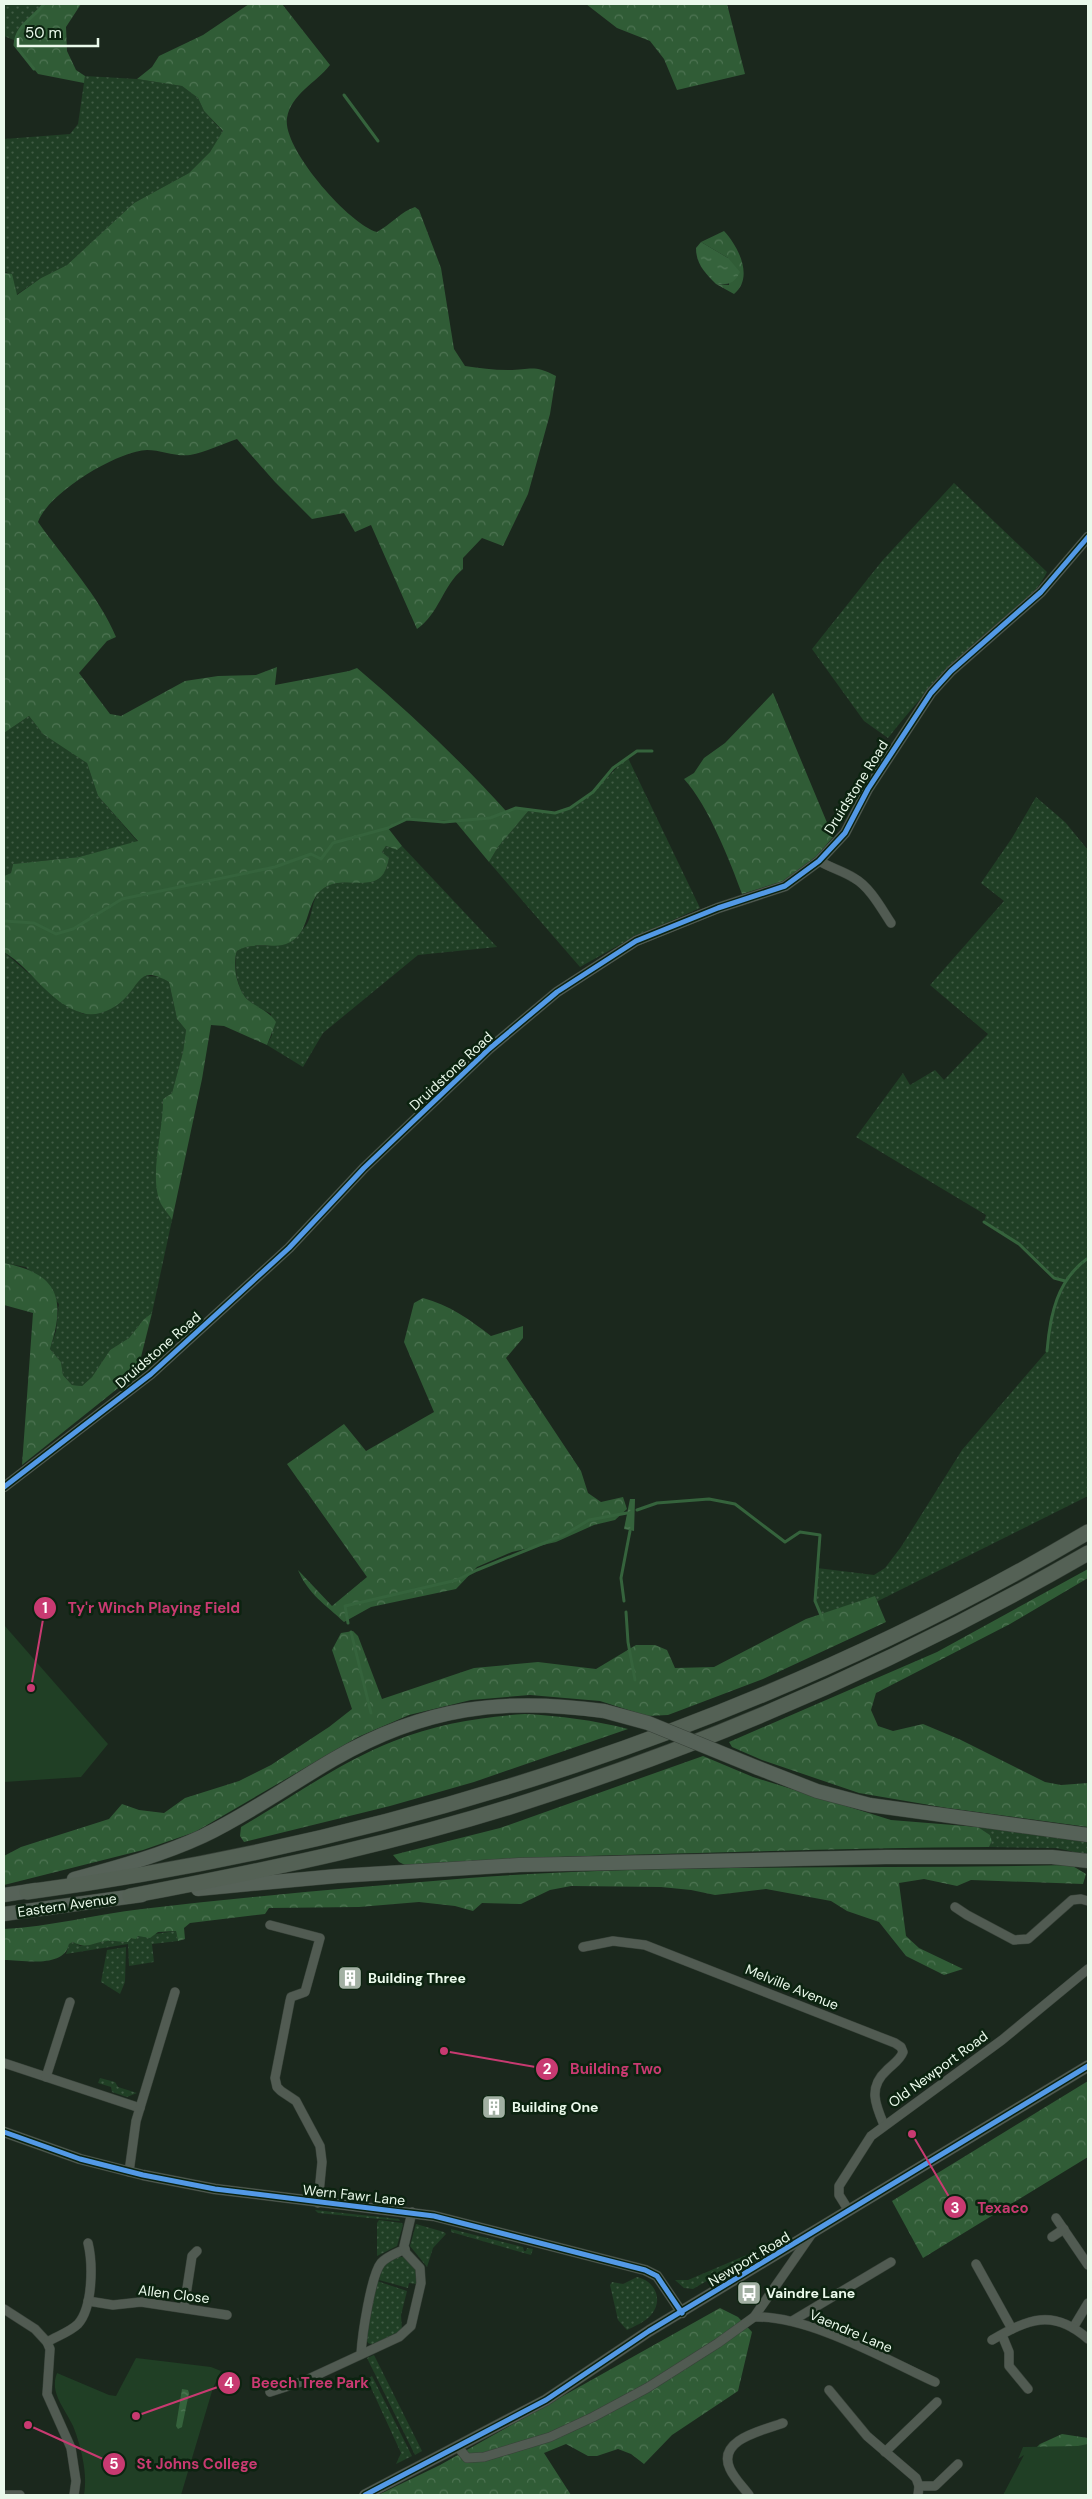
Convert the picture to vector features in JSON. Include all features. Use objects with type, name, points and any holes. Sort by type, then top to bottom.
[{"type":"highway","points":[[27,1892],[129,1877],[248,1855],[403,1817],[540,1777],[676,1728],[823,1668],[955,1604],[1088,1532]]},
{"type":"highway","points":[[130,1896],[252,1873],[341,1852],[418,1832],[567,1788],[715,1733],[834,1684],[946,1630],[1088,1554]]},
{"type":"highway","name":"Eastern Avenue","points":[[4,1895],[27,1892],[124,1865],[204,1836],[235,1820],[359,1745],[422,1720],[471,1708],[530,1704],[563,1705],[604,1711],[648,1723],[817,1791],[870,1805],[1088,1835]]},
{"type":"highway","name":"Eastern Avenue","points":[[4,1914],[130,1896],[282,1880],[519,1866],[886,1858],[1052,1857],[1088,1861]]},
{"type":"main road","name":"Newport Road","points":[[365,2495],[546,2400],[649,2331],[811,2235],[1088,2066]]},
{"type":"street","name":"Druidstone Road","points":[[4,1487],[151,1374],[289,1248],[364,1168],[489,1050],[557,992],[636,941],[718,908],[785,886],[819,861],[845,833],[865,793],[931,693],[950,671],[1041,592],[1088,537]]},
{"type":"street","points":[[819,861],[832,869],[855,878],[873,897],[891,923]]},
{"type":"street","points":[[956,1907],[966,1915],[1014,1940],[1022,1941],[1028,1939],[1072,1900],[1081,1898],[1088,1901]]},
{"type":"street","points":[[270,1926],[320,1938],[305,1992],[292,1997],[290,2001],[275,2078],[277,2087],[296,2101],[320,2146],[322,2162],[318,2203]]},
{"type":"street","name":"Melville Avenue","points":[[583,1947],[613,1941],[645,1944],[895,2043],[901,2047],[903,2052],[900,2058],[881,2075],[874,2090],[877,2109],[884,2125]]},
{"type":"street","name":"Old Newport Road","points":[[849,2211],[839,2195],[839,2186],[866,2142],[884,2125],[1002,2040],[1088,1969]]},
{"type":"street","points":[[129,2172],[140,2108],[175,1992]]},
{"type":"street","points":[[46,2077],[70,2002]]},
{"type":"street","points":[[4,2063],[140,2108]]},
{"type":"street","name":"Wern Fawr Lane","points":[[4,2132],[71,2156],[129,2172],[215,2189],[318,2203],[412,2212],[652,2272],[657,2276],[682,2312]]},
{"type":"street","points":[[270,2392],[304,2381],[399,2338],[411,2326],[421,2276],[420,2268],[405,2249],[412,2212]]},
{"type":"street","points":[[1056,2218],[1088,2265]]},
{"type":"street","points":[[1052,2237],[1064,2230]]},
{"type":"street","name":"Newport Road","points":[[457,2446],[464,2456],[475,2458],[550,2437],[593,2417],[647,2388],[754,2317],[811,2235]]},
{"type":"street","points":[[47,2342],[77,2324],[86,2310],[91,2269],[88,2244]]},
{"type":"street","points":[[362,2354],[363,2334],[379,2266],[389,2257],[405,2249]]},
{"type":"street","points":[[184,2308],[192,2256],[197,2252]]},
{"type":"street","points":[[792,2321],[891,2262]]},
{"type":"street","points":[[976,2264],[1012,2329]]},
{"type":"street","name":"Allen Close","points":[[88,2301],[113,2305],[142,2302],[227,2314]]},
{"type":"street","points":[[1073,2328],[1088,2302]]},
{"type":"street","points":[[4,2309],[35,2329],[47,2342],[50,2359],[47,2394],[71,2448],[76,2481],[74,2495]]},
{"type":"street","name":"Vaendre Lane","points":[[754,2317],[771,2316],[792,2321],[842,2339],[935,2382]]},
{"type":"street","points":[[992,2340],[1024,2322],[1046,2319],[1054,2320],[1073,2328],[1088,2339]]},
{"type":"street","points":[[1002,2335],[1009,2352],[1010,2366],[1028,2389]]},
{"type":"street","points":[[829,2390],[867,2436],[911,2472],[918,2491],[935,2486],[958,2464]]},
{"type":"street","points":[[885,2452],[937,2402]]},
{"type":"street","points":[[749,2495],[730,2469],[729,2451],[734,2444],[752,2434],[783,2424]]},
{"type":"street","points":[[4,2495],[20,2495]]},
{"type":"shaded area","points":[[4,4],[44,4],[16,35],[16,41],[4,36]]},
{"type":"shaded area","points":[[85,76],[137,79],[182,86],[198,98],[204,111],[223,132],[210,152],[189,173],[134,203],[67,265],[41,278],[16,295],[7,272],[4,273],[4,139],[70,134],[78,124]]},
{"type":"shaded area","points":[[954,483],[1047,572],[1040,584],[1021,606],[943,674],[888,738],[864,721],[812,649],[882,561]]},
{"type":"shaded area","points":[[29,716],[43,734],[79,755],[87,763],[98,796],[138,842],[79,857],[13,864],[11,873],[4,876],[4,733]]},
{"type":"shaded area","points":[[628,758],[700,908],[628,940],[580,967],[489,862],[498,847],[530,809],[553,813],[563,812],[573,807]]},
{"type":"shaded area","points":[[1036,797],[1065,822],[1088,850],[1088,1496],[868,1606],[823,1620],[815,1601],[817,1568],[874,1575],[885,1568],[901,1547],[962,1450],[1047,1351],[1050,1317],[1065,1281],[1054,1278],[1019,1244],[984,1222],[986,1215],[856,1137],[903,1073],[910,1085],[935,1070],[944,1080],[988,1034],[930,985],[1004,901],[981,883],[1012,838]]},
{"type":"shaded area","points":[[386,846],[397,850],[402,846],[497,947],[418,955],[323,1033],[303,1067],[267,1045],[272,1035],[271,1014],[252,1003],[244,995],[237,976],[235,963],[237,951],[251,946],[277,944],[298,933],[307,924],[316,896],[324,888],[343,882],[372,881],[380,877],[385,870],[389,858],[382,852]]},
{"type":"shaded area","points":[[4,952],[65,1005],[83,1014],[128,995],[139,978],[146,976],[161,977],[169,982],[177,1019],[186,1030],[183,1052],[172,1093],[163,1099],[163,1118],[159,1147],[161,1203],[172,1220],[152,1313],[144,1319],[129,1338],[110,1350],[92,1377],[82,1386],[72,1385],[63,1375],[61,1362],[50,1349],[56,1331],[59,1304],[26,1267],[4,1263]]},
{"type":"shaded area","points":[[4,1625],[108,1744],[81,1777],[4,1782]]},
{"type":"shaded area","points":[[978,1827],[1084,1841],[1088,1843],[1088,1855],[1056,1848],[989,1847],[992,1841],[990,1835]]},
{"type":"shaded area","points":[[176,1931],[178,1941],[152,1944],[154,1962],[129,1966],[128,1944],[66,1954],[69,1944],[73,1942],[80,1946]]},
{"type":"shaded area","points":[[126,1947],[125,1982],[120,1994],[101,1982],[107,1950]]},
{"type":"shaded area","points":[[100,2078],[115,2082],[118,2087],[137,2093],[127,2097],[112,2092],[111,2087],[98,2083]]},
{"type":"shaded area","points":[[315,2210],[399,2219],[400,2221],[318,2213]]},
{"type":"shaded area","points":[[379,2220],[402,2223],[403,2225],[397,2246],[377,2256],[377,2223]]},
{"type":"shaded area","points":[[416,2224],[446,2234],[433,2248],[427,2267],[410,2246]]},
{"type":"shaded area","points":[[451,2229],[523,2247],[524,2251],[527,2248],[533,2249],[531,2255],[451,2232]]},
{"type":"shaded area","points":[[749,2254],[744,2259],[693,2289],[684,2288],[675,2280],[688,2280]]},
{"type":"shaded area","points":[[395,2257],[404,2257],[415,2265],[418,2283],[409,2283],[408,2288],[379,2280],[383,2264]]},
{"type":"shaded area","points":[[637,2277],[653,2287],[656,2292],[657,2303],[649,2317],[627,2330],[618,2320],[610,2285],[612,2282],[623,2284]]},
{"type":"shaded area","points":[[377,2281],[407,2291],[401,2315],[402,2330],[373,2345],[368,2343],[365,2337]]},
{"type":"shaded area","points":[[374,2355],[422,2451],[415,2455],[367,2358]]},
{"type":"shaded area","points":[[136,2358],[211,2367],[221,2371],[213,2388],[181,2495],[84,2495],[85,2478],[81,2451],[73,2426],[56,2394],[55,2380],[57,2373],[109,2395],[116,2396]]},
{"type":"shaded area","points":[[372,2376],[412,2456],[396,2464],[401,2453],[367,2379]]},
{"type":"shaded area","points":[[1088,2444],[1088,2495],[1003,2495],[1024,2455],[1018,2459],[1023,2447],[1078,2446]]},
{"type":"green space","points":[[44,4],[81,4],[66,27],[67,51],[76,70],[85,76],[84,83],[38,74],[15,45],[18,32]]},
{"type":"green space","points":[[249,4],[282,4],[330,65],[293,102],[287,118],[288,131],[306,165],[350,215],[377,232],[410,209],[415,207],[419,210],[441,268],[454,349],[465,366],[502,370],[532,368],[556,376],[550,414],[528,494],[503,546],[482,538],[463,558],[463,569],[450,583],[431,616],[417,629],[371,525],[355,532],[344,513],[312,519],[275,482],[237,439],[190,455],[147,450],[134,452],[102,466],[69,487],[55,499],[44,511],[38,522],[91,592],[116,637],[107,641],[79,673],[110,714],[121,716],[185,681],[218,676],[256,675],[277,667],[275,685],[357,668],[434,737],[506,811],[516,808],[530,809],[498,847],[489,862],[455,821],[407,819],[388,828],[402,846],[397,850],[386,846],[382,852],[389,858],[385,871],[379,878],[372,882],[343,882],[324,888],[313,901],[304,926],[294,940],[280,945],[249,946],[237,951],[235,963],[236,977],[244,996],[267,1012],[276,1022],[267,1045],[224,1026],[211,1025],[202,1079],[172,1220],[161,1204],[157,1193],[156,1167],[163,1099],[172,1093],[183,1052],[186,1030],[177,1019],[169,982],[160,977],[148,975],[139,980],[127,996],[113,1008],[101,1013],[82,1013],[60,1002],[4,952],[4,876],[11,873],[13,864],[79,857],[138,841],[98,796],[87,763],[43,734],[29,716],[4,733],[4,273],[12,274],[17,295],[41,278],[67,265],[134,203],[189,173],[210,152],[223,131],[204,111],[198,98],[182,86],[137,79],[152,67],[159,56],[203,35]]},
{"type":"green space","points":[[586,4],[727,4],[745,74],[677,90],[664,59],[650,41],[617,28]]},
{"type":"green space","points":[[724,231],[735,245],[744,271],[740,287],[734,294],[716,284],[729,285],[728,258],[701,242]]},
{"type":"green space","points":[[773,693],[833,837],[816,857],[784,881],[742,894],[710,818],[702,803],[684,779],[694,773],[704,758],[725,743]]},
{"type":"green space","points":[[4,1263],[37,1274],[54,1291],[57,1303],[57,1316],[50,1349],[61,1362],[63,1375],[72,1385],[82,1386],[92,1377],[110,1350],[129,1338],[144,1319],[152,1313],[137,1373],[22,1465],[33,1313],[4,1305]]},
{"type":"green space","points":[[423,1298],[458,1313],[491,1336],[523,1326],[523,1338],[506,1358],[581,1471],[588,1493],[601,1502],[623,1497],[627,1509],[615,1520],[594,1525],[556,1542],[512,1552],[477,1567],[456,1589],[371,1607],[344,1622],[312,1593],[298,1570],[332,1606],[367,1577],[287,1464],[344,1424],[366,1451],[434,1412],[404,1342],[414,1303]]},
{"type":"green space","points":[[1088,1569],[1088,1578],[1010,1624],[876,1693],[871,1710],[878,1726],[893,1731],[923,1724],[961,1740],[1045,1782],[1061,1785],[1088,1783],[1088,1827],[947,1808],[859,1793],[762,1760],[732,1747],[729,1742],[937,1652]]},
{"type":"green space","points":[[875,1596],[886,1622],[763,1679],[668,1715],[647,1716],[600,1701],[530,1695],[471,1700],[409,1715],[358,1737],[195,1832],[143,1850],[4,1885],[4,1856],[21,1847],[109,1819],[122,1804],[139,1810],[164,1813],[185,1798],[239,1781],[271,1765],[329,1727],[352,1709],[332,1650],[341,1633],[353,1631],[358,1636],[382,1699],[474,1668],[538,1662],[596,1669],[636,1645],[655,1645],[667,1650],[675,1668],[714,1667],[806,1619]]},
{"type":"green space","points":[[525,1714],[577,1719],[628,1729],[474,1782],[390,1806],[244,1842],[240,1836],[241,1827],[354,1759],[394,1741],[426,1730],[475,1719]]},
{"type":"green space","points":[[703,1756],[753,1777],[891,1820],[978,1827],[990,1835],[992,1841],[989,1847],[611,1855],[405,1865],[399,1862],[393,1855],[500,1828]]},
{"type":"green space","points":[[1071,1865],[1086,1874],[1083,1884],[971,1880],[957,1886],[924,1879],[899,1883],[906,1936],[919,1948],[963,1969],[944,1975],[906,1956],[879,1922],[847,1911],[831,1901],[766,1889],[715,1895],[661,1887],[571,1886],[550,1890],[521,1904],[482,1903],[473,1911],[455,1906],[419,1902],[359,1907],[269,1908],[265,1914],[190,1923],[184,1928],[185,1939],[178,1941],[176,1931],[158,1932],[150,1938],[138,1936],[136,1939],[131,1938],[128,1942],[110,1941],[82,1945],[73,1942],[69,1944],[66,1952],[51,1960],[31,1962],[4,1960],[4,1929],[38,1926],[142,1909],[346,1888],[544,1873],[619,1870]]},
{"type":"green space","points":[[1088,2081],[1088,2157],[923,2258],[892,2201]]},
{"type":"green space","points":[[720,2308],[738,2317],[752,2332],[738,2391],[672,2435],[644,2464],[631,2454],[618,2449],[597,2456],[588,2456],[566,2444],[544,2453],[571,2495],[378,2495],[440,2465]]},
{"type":"green space","points":[[1062,2434],[1088,2438],[1088,2470],[1036,2448],[1040,2444]]},
{"type":"water","points":[[701,242],[728,258],[740,272],[736,279],[728,284],[716,284],[699,264],[696,248]]},
{"type":"water","points":[[630,1499],[635,1499],[634,1531],[624,1529]]},
{"type":"water","points":[[182,2389],[188,2390],[189,2393],[182,2427],[178,2429],[176,2426]]},
{"type":"waterway","points":[[34,69],[15,45],[16,38],[22,27],[44,4]]},
{"type":"waterway","points":[[344,95],[378,141]]},
{"type":"waterway","points":[[4,921],[34,923],[56,934],[73,929],[122,899],[275,867],[311,854],[321,859],[333,843],[388,828],[407,819],[444,822],[490,818],[516,808],[555,813],[570,808],[593,792],[613,768],[637,751],[652,751]]},
{"type":"waterway","points":[[984,1222],[1019,1244],[1054,1278],[1065,1281]]},
{"type":"waterway","points":[[1047,1351],[1050,1324],[1057,1299],[1069,1277],[1088,1258]]},
{"type":"waterway","points":[[637,1510],[657,1503],[709,1499],[735,1504],[785,1542],[800,1532],[820,1535],[815,1601],[823,1620]]},
{"type":"waterway","points":[[348,1623],[345,1606],[457,1580],[564,1535],[589,1520],[627,1513]]},
{"type":"waterway","points":[[624,1601],[621,1578],[630,1531]]},
{"type":"waterway","points":[[626,1612],[628,1642],[635,1680]]},
{"type":"waterway","points":[[351,1632],[371,1713]]},
{"type":"cycle path","points":[[4,1487],[151,1374],[289,1248],[364,1168],[489,1049],[557,992],[636,941],[718,908],[785,886],[819,861],[845,833],[868,789],[931,693],[951,671],[1041,592],[1088,537]]},
{"type":"cycle path","points":[[365,2495],[546,2400],[649,2331],[1088,2066]]},
{"type":"cycle path","points":[[4,2132],[80,2159],[143,2175],[215,2189],[434,2216],[645,2270],[657,2276],[682,2313]]},
{"type":"place","name":"Ty'r Winch Playing Field","points":[[31,1688]]},
{"type":"place","name":"Building Three","points":[[350,1978]]},
{"type":"place","name":"Building Two","points":[[444,2051]]},
{"type":"place","name":"Building One","points":[[494,2107]]},
{"type":"place","name":"Texaco","points":[[912,2134]]},
{"type":"place","name":"Vaindre Lane","points":[[749,2293]]},
{"type":"place","name":"Beech Tree Park","points":[[136,2416]]},
{"type":"place","name":"St Johns College","points":[[28,2425]]}]
